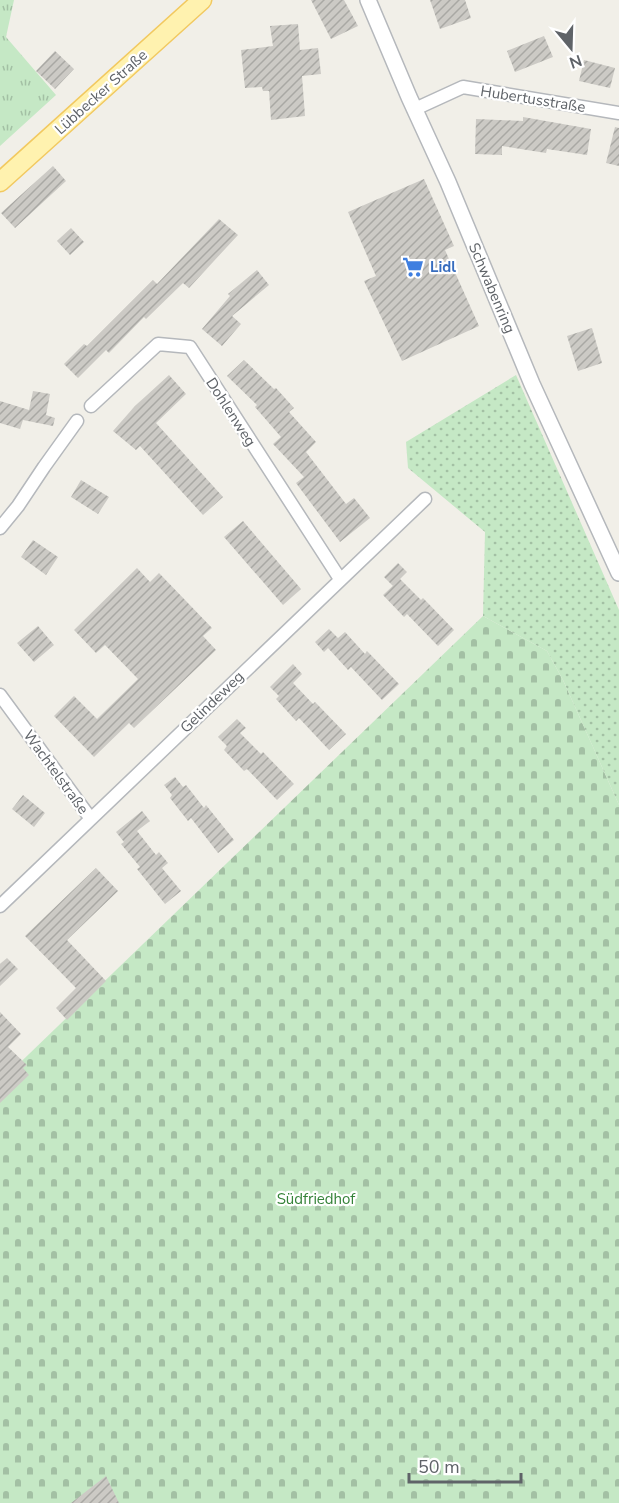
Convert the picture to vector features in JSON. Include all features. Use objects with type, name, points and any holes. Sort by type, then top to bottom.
[{"type":"main road","name":"Lübbecker Straße","points":[[0,182],[202,0]]},
{"type":"street","name":"Schwabenring","points":[[368,0],[448,182],[532,384],[619,573]]},
{"type":"street","name":"Hubertusstraße","points":[[415,109],[463,87],[619,113]]},
{"type":"street","name":"Dohlenweg","points":[[91,406],[158,344],[190,347],[340,579]]},
{"type":"street","points":[[0,528],[77,421]]},
{"type":"street","name":"Gelindeweg","points":[[0,906],[425,499]]},
{"type":"street","name":"Wachtelstraße","points":[[0,695],[91,819]]},
{"type":"green space","points":[[0,0],[14,0],[6,37],[56,95],[0,146]]},
{"type":"green space","points":[[516,375],[619,610],[619,805],[563,680],[547,651],[483,616],[485,532],[408,468],[406,442]]},
{"type":"green space","name":"Südfriedhof","points":[[483,616],[547,651],[563,680],[619,805],[619,1503],[0,1503],[0,1082]]},
{"type":"building","points":[[311,0],[344,0],[358,26],[331,39]]},
{"type":"building","points":[[430,0],[465,0],[471,18],[440,29]]},
{"type":"building","points":[[298,24],[300,50],[318,48],[321,74],[302,76],[305,116],[271,120],[269,91],[263,91],[262,87],[245,88],[241,50],[273,46],[270,26]]},
{"type":"building","points":[[544,36],[553,57],[515,72],[507,51]]},
{"type":"building","points":[[55,51],[74,69],[55,89],[36,71]]},
{"type":"building","points":[[584,60],[615,68],[610,88],[579,81]]},
{"type":"building","points":[[523,117],[591,129],[587,155],[547,149],[546,153],[502,146],[502,155],[475,154],[476,119],[523,121]]},
{"type":"building","points":[[615,127],[619,128],[619,166],[606,163]]},
{"type":"building","points":[[53,166],[66,181],[15,228],[1,213]]},
{"type":"building","points":[[424,179],[454,246],[445,250],[479,326],[402,361],[364,281],[376,276],[348,212]]},
{"type":"building","points":[[219,219],[238,235],[189,288],[183,283],[146,319],[144,317],[109,353],[106,350],[78,378],[64,364],[84,344],[87,346],[153,280],[157,284]]},
{"type":"building","points":[[71,228],[84,242],[70,255],[57,241]]},
{"type":"building","points":[[257,270],[269,285],[232,316],[241,324],[222,346],[202,329],[230,296],[228,294]]},
{"type":"building","points":[[592,328],[602,363],[578,371],[567,336]]},
{"type":"building","points":[[244,360],[274,389],[276,388],[294,408],[289,412],[316,442],[306,452],[346,504],[354,498],[370,518],[340,542],[296,483],[304,477],[273,444],[281,437],[255,407],[257,405],[227,376]]},
{"type":"building","points":[[169,375],[186,394],[156,423],[223,497],[203,515],[140,446],[136,450],[113,431],[135,406]]},
{"type":"building","points":[[33,391],[50,394],[46,415],[55,418],[53,426],[23,420],[20,429],[0,423],[0,401],[29,410]]},
{"type":"building","points":[[81,480],[109,497],[98,514],[71,497]]},
{"type":"building","points":[[243,521],[301,589],[283,605],[224,537]]},
{"type":"building","points":[[33,540],[58,557],[46,575],[21,557]]},
{"type":"building","points":[[398,563],[407,572],[400,579],[421,600],[423,598],[454,630],[438,646],[407,614],[404,617],[383,595],[393,586],[384,577]]},
{"type":"building","points":[[137,568],[150,582],[159,573],[212,628],[203,636],[216,650],[134,728],[129,723],[94,757],[54,716],[74,696],[97,719],[138,679],[105,645],[96,653],[74,630]]},
{"type":"building","points":[[38,626],[54,645],[34,662],[17,643]]},
{"type":"building","points":[[329,629],[338,638],[345,632],[365,654],[367,651],[399,684],[382,700],[351,667],[348,670],[328,648],[324,652],[315,642]]},
{"type":"building","points":[[293,664],[302,674],[293,683],[346,734],[329,750],[299,718],[296,721],[276,699],[279,696],[270,687]]},
{"type":"building","points":[[237,719],[246,728],[240,733],[261,754],[263,752],[294,784],[277,800],[247,769],[244,771],[224,750],[227,746],[218,737]]},
{"type":"building","points":[[175,777],[183,787],[186,785],[204,808],[206,805],[234,840],[218,853],[191,818],[188,821],[170,798],[172,795],[164,785]]},
{"type":"building","points":[[23,795],[45,813],[34,827],[12,809]]},
{"type":"building","points":[[142,811],[150,821],[137,831],[156,855],[159,852],[168,863],[162,868],[181,891],[165,904],[137,869],[140,867],[121,844],[124,842],[116,832]]},
{"type":"building","points":[[96,868],[118,891],[67,940],[106,981],[67,1020],[56,1008],[76,988],[25,936]]},
{"type":"building","points":[[7,958],[18,969],[0,986],[0,964]]},
{"type":"building","points":[[0,1012],[21,1034],[8,1047],[27,1065],[23,1068],[29,1075],[0,1103]]},
{"type":"building","points":[[106,1476],[119,1503],[71,1503]]},
{"type":"place","name":"Lidl","points":[[413,267]]}]
